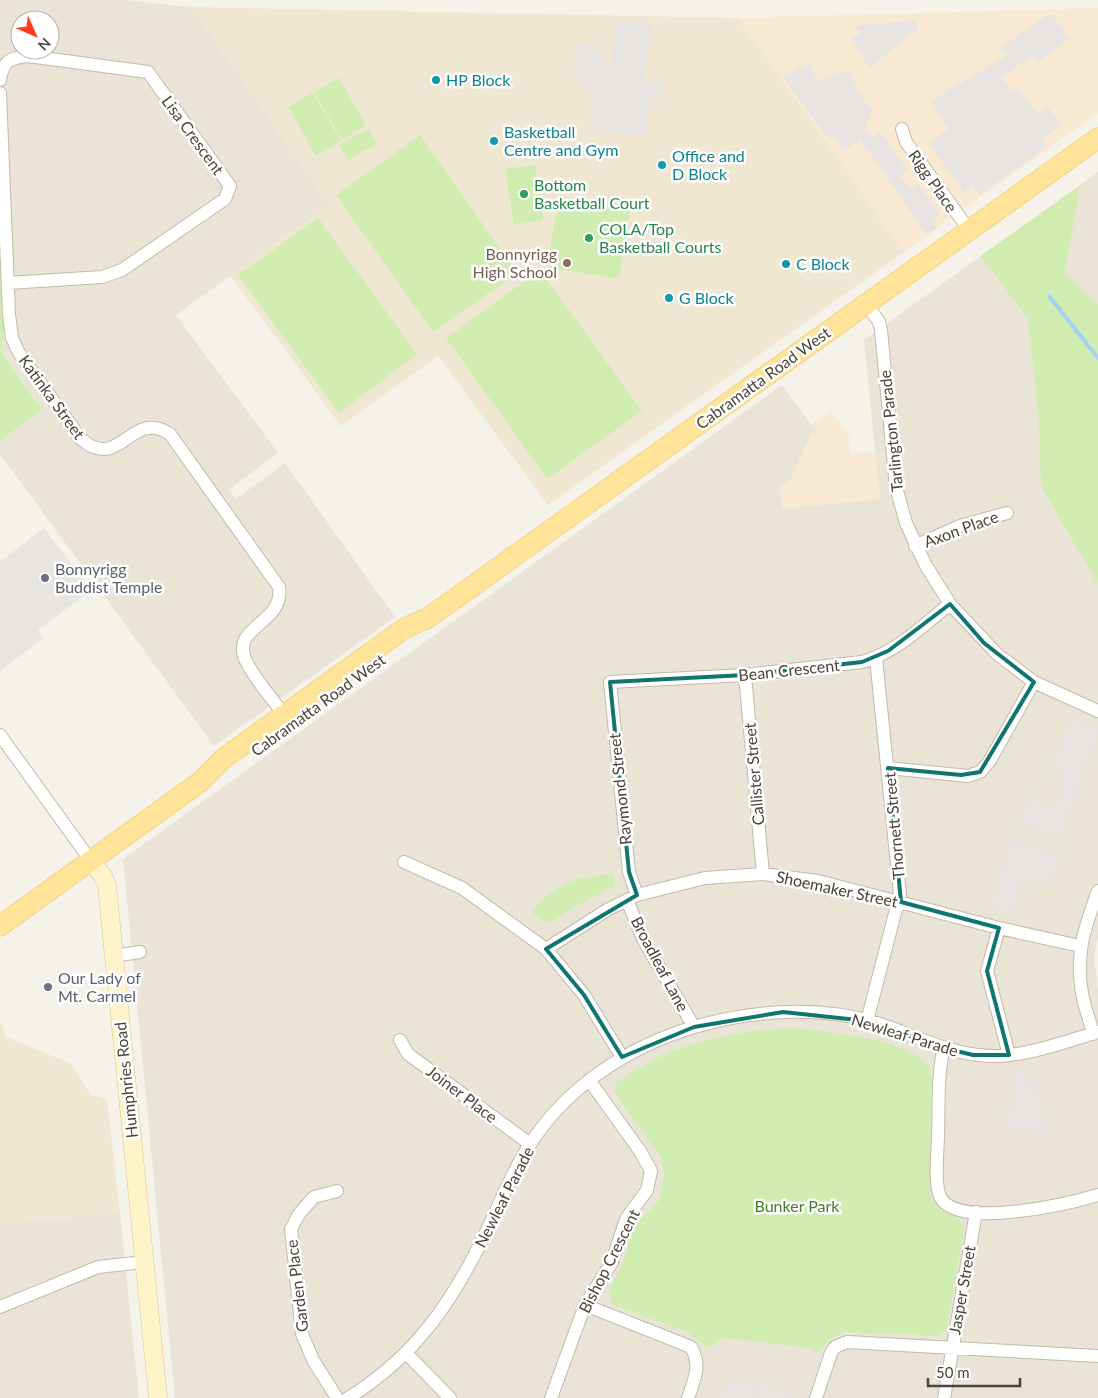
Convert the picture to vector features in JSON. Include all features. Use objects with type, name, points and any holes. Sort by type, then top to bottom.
[{"type":"main road","name":"Cabramatta Road West","points":[[0,926],[200,782],[224,758],[405,628],[428,618],[1098,138]]},
{"type":"main road","name":"Cabramatta Road West","points":[[200,782],[230,768],[305,715],[411,638],[428,618]]},
{"type":"street","name":"Lisa Crescent","points":[[1,73],[9,60],[28,56],[148,72],[230,186],[224,199],[122,270],[102,277],[8,283]]},
{"type":"street","name":"Katinka Street","points":[[0,93],[12,338],[19,353],[81,440],[92,449],[104,451],[118,446],[142,428],[153,427],[170,434],[274,578],[281,596],[277,608],[248,633],[243,647],[246,662],[284,715]]},
{"type":"street","name":"Rigg Place","points":[[902,129],[906,142],[968,230]]},
{"type":"street","name":"Tarlington Parade","points":[[866,303],[879,322],[881,330],[896,487],[915,546],[950,604],[984,643],[1034,682],[1098,711]]},
{"type":"street","name":"Axon Place","points":[[915,546],[960,526],[1007,513]]},
{"type":"street","name":"Bean Crescent","points":[[610,682],[745,675],[850,664],[876,658],[950,604]]},
{"type":"street","name":"Thornett Street","points":[[867,1021],[900,894],[876,658]]},
{"type":"street","name":"Callister Street","points":[[745,675],[763,874]]},
{"type":"street","name":"Raymond Street","points":[[610,682],[632,898]]},
{"type":"street","points":[[888,768],[961,775],[980,772],[989,762],[1034,682]]},
{"type":"street","name":"Humphries Road","points":[[0,735],[103,876],[107,886],[158,1398]]},
{"type":"street","points":[[404,862],[462,888],[546,949],[584,994],[622,1057]]},
{"type":"street","name":"Shoemaker Street","points":[[546,949],[579,927],[632,898],[705,878],[763,874],[818,881],[999,928],[1080,946]]},
{"type":"street","points":[[1095,1033],[1082,995],[1079,971],[1080,946],[1098,891]]},
{"type":"street","name":"Broadleaf Lane","points":[[632,898],[643,939],[694,1027]]},
{"type":"street","points":[[999,928],[986,971],[1009,1055]]},
{"type":"street","points":[[113,956],[140,952]]},
{"type":"street","name":"Newleaf Parade","points":[[348,1398],[374,1381],[406,1353],[429,1328],[454,1294],[488,1229],[510,1178],[530,1144],[560,1107],[589,1080],[622,1057],[694,1027],[738,1016],[783,1012],[867,1021],[944,1048],[973,1055],[1009,1055],[1038,1050],[1095,1033]]},
{"type":"street","name":"Joiner Place","points":[[400,1040],[408,1054],[530,1144]]},
{"type":"street","points":[[944,1048],[940,1091],[938,1190],[941,1199],[959,1210],[1007,1212],[1046,1208],[1098,1195]]},
{"type":"street","name":"Bishop Crescent","points":[[551,1398],[586,1305],[612,1262],[626,1219],[647,1190],[651,1170],[640,1151],[589,1080]]},
{"type":"street","name":"Garden Place","points":[[337,1191],[314,1197],[299,1214],[291,1229],[302,1334],[313,1360],[337,1398]]},
{"type":"street","name":"Jasper Street","points":[[944,1398],[976,1212]]},
{"type":"street","points":[[0,1306],[98,1267],[144,1262]]},
{"type":"street","points":[[586,1305],[691,1347],[697,1356],[698,1368],[688,1398]]},
{"type":"street","points":[[816,1398],[828,1360],[836,1347],[848,1342],[1098,1356]]},
{"type":"street","points":[[406,1353],[450,1398]]},
{"type":"highlighted area","points":[[950,604],[984,643],[1034,682],[980,772],[961,775],[888,768],[901,902],[999,928],[987,971],[1009,1055],[973,1055],[944,1048],[867,1021],[783,1012],[694,1027],[622,1057],[584,995],[546,949],[637,895],[629,872],[610,682],[745,675],[862,662],[888,651]]},
{"type":"shaded area","points":[[0,0],[126,0],[191,7],[329,205],[176,315],[278,453],[229,490],[236,499],[285,463],[395,617],[214,746],[0,454],[0,441],[42,410],[1,352],[4,332],[0,265]]},
{"type":"shaded area","name":"Bonnyrigg High School","points":[[191,7],[738,18],[904,252],[548,505],[438,356],[341,426],[230,275],[329,205]]},
{"type":"shaded area","points":[[1098,8],[1098,113],[904,252],[738,18]]},
{"type":"shaded area","points":[[1051,13],[1069,39],[1037,62],[1032,56],[1002,77],[1012,92],[1018,88],[1038,114],[1048,107],[1061,126],[1042,138],[1047,146],[980,195],[973,186],[964,193],[929,143],[949,129],[931,101],[1006,56],[1000,48]]},
{"type":"shaded area","points":[[916,20],[918,29],[869,68],[851,37],[862,35],[855,26]]},
{"type":"shaded area","points":[[616,21],[652,24],[643,82],[664,83],[662,99],[650,98],[645,137],[593,129],[592,88],[579,85],[579,74],[573,72],[578,43],[595,46],[611,70]]},
{"type":"shaded area","points":[[810,62],[817,81],[850,70],[858,92],[872,111],[865,127],[872,137],[880,132],[908,170],[900,177],[911,190],[918,184],[940,214],[931,220],[937,227],[927,235],[860,139],[843,151],[834,138],[826,136],[782,76]]},
{"type":"shaded area","points":[[1098,172],[1098,937],[1094,957],[1098,991],[1098,1398],[175,1398],[123,859],[782,385],[818,434],[811,435],[791,479],[780,488],[880,499],[864,340]]},
{"type":"shaded area","points":[[831,411],[849,436],[850,453],[875,451],[880,499],[782,509],[780,488],[791,479],[811,435],[818,434],[811,425]]},
{"type":"shaded area","points":[[44,528],[91,590],[38,630],[43,638],[0,671],[0,562]]},
{"type":"shaded area","points":[[1072,718],[1098,731],[1059,837],[1020,823],[1030,796],[1056,810],[1063,775],[1049,768]]},
{"type":"shaded area","points":[[1014,840],[1059,856],[1048,887],[1023,878],[1011,913],[990,908]]},
{"type":"shaded area","points":[[0,1024],[2,1024],[6,1037],[72,1064],[91,1095],[107,1099],[120,1213],[0,1223]]},
{"type":"shaded area","points":[[1024,1070],[1025,1084],[1035,1082],[1047,1131],[1030,1132],[1025,1136],[1023,1131],[1010,1135],[1005,1109],[1016,1106],[1011,1090],[1012,1072]]},
{"type":"shaded area","points":[[120,1213],[139,1398],[0,1398],[0,1223]]},
{"type":"shaded area","points":[[727,1378],[756,1388],[753,1398],[720,1398]]},
{"type":"shaded area","points":[[760,1384],[792,1395],[791,1398],[755,1398]]},
{"type":"green space","points":[[339,78],[366,126],[342,140],[314,92]]},
{"type":"green space","points":[[313,93],[341,141],[316,156],[288,107]]},
{"type":"green space","points":[[368,129],[377,144],[348,160],[339,145]]},
{"type":"green space","points":[[420,135],[517,273],[433,332],[336,195]]},
{"type":"green space","name":"Bottom Basketball Court","points":[[535,165],[543,220],[514,225],[505,169]]},
{"type":"green space","points":[[1080,186],[1065,272],[1098,305],[1098,584],[1041,486],[1039,421],[1028,318],[980,256]]},
{"type":"green space","name":"COLA/Top Basketball Courts","points":[[559,196],[630,209],[619,279],[547,267]]},
{"type":"green space","points":[[318,218],[417,354],[339,413],[238,275]]},
{"type":"green space","points":[[0,263],[4,332],[1,352],[42,410],[0,441]]},
{"type":"green space","points":[[540,270],[642,411],[547,479],[446,338]]},
{"type":"green space","points":[[613,874],[615,886],[579,904],[552,922],[544,922],[532,912],[559,887],[588,877]]},
{"type":"green space","name":"Bunker Park","points":[[794,1028],[847,1035],[889,1044],[922,1059],[931,1069],[930,1192],[933,1201],[938,1207],[960,1220],[964,1231],[947,1328],[939,1336],[845,1332],[830,1339],[816,1354],[811,1348],[724,1338],[708,1348],[687,1332],[613,1305],[608,1292],[621,1267],[635,1225],[658,1202],[665,1177],[661,1158],[615,1093],[616,1083],[657,1058],[678,1049],[724,1036],[771,1029]]},
{"type":"waterway","points":[[1049,296],[1098,358]]},
{"type":"place","name":"HP Block","points":[[436,80]]},
{"type":"place","name":"Basketball Centre and Gym","points":[[494,141]]},
{"type":"place","name":"Office and D Block","points":[[662,165]]},
{"type":"place","name":"Bottom Basketball Court","points":[[524,194]]},
{"type":"place","name":"COLA/Top Basketball Courts","points":[[589,238]]},
{"type":"place","name":"Bonnyrigg High School","points":[[567,263]]},
{"type":"place","name":"C Block","points":[[786,264]]},
{"type":"place","name":"G Block","points":[[669,298]]},
{"type":"place","name":"Bonnyrigg Buddist Temple","points":[[45,578]]},
{"type":"place","name":"Our Lady of Mt. Carmel","points":[[48,987]]}]
